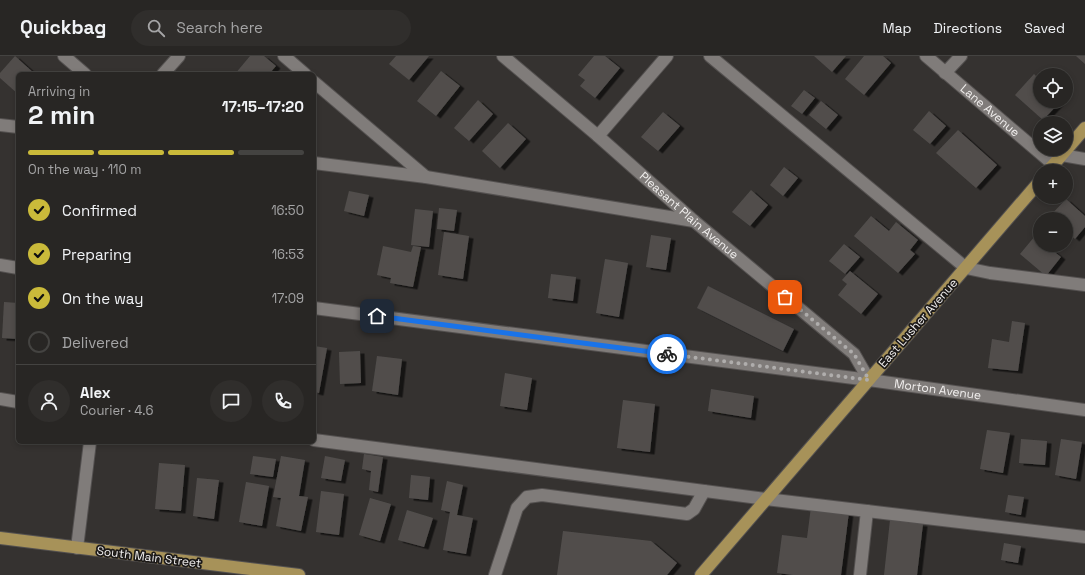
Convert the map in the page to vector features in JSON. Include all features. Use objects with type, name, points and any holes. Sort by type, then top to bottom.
[{"type":"main road","points":[[1055,164],[1085,128]]},
{"type":"main road","name":"East Lusher Avenue","points":[[701,575],[1033,189]]},
{"type":"main road","name":"South Main Street","points":[[0,538],[264,573],[299,575]]},
{"type":"street","points":[[64,56],[83,72]]},
{"type":"street","points":[[165,72],[180,56]]},
{"type":"street","points":[[284,56],[303,72]]},
{"type":"street","name":"Pleasant Plain Avenue","points":[[503,56],[598,136],[694,221],[854,354],[869,380]]},
{"type":"street","points":[[598,136],[667,56]]},
{"type":"street","points":[[710,56],[966,268],[990,273],[1085,285]]},
{"type":"street","name":"Lane Avenue","points":[[926,56],[1055,164]]},
{"type":"street","points":[[946,73],[961,56]]},
{"type":"street","points":[[316,84],[426,177]]},
{"type":"street","points":[[0,125],[16,127]]},
{"type":"street","points":[[1055,164],[1085,158]]},
{"type":"street","points":[[316,163],[426,177],[694,221]]},
{"type":"street","points":[[0,265],[16,268]]},
{"type":"street","name":"Morton Avenue","points":[[316,308],[869,380],[1085,410]]},
{"type":"street","points":[[0,399],[16,402]]},
{"type":"street","points":[[316,440],[766,499],[1085,537]]},
{"type":"street","points":[[77,548],[90,444]]},
{"type":"street","points":[[495,575],[517,508],[527,497],[542,495],[687,514],[694,510],[704,491]]},
{"type":"street","points":[[860,575],[867,511]]},
{"type":"building","points":[[15,56],[33,72],[16,72],[16,92],[0,78],[0,73]]},
{"type":"building","points":[[250,56],[264,56],[276,66],[271,72],[237,72]]},
{"type":"building","points":[[396,56],[429,56],[409,80],[389,64]]},
{"type":"building","points":[[594,56],[605,56],[620,68],[595,98],[580,86],[585,80],[578,75]]},
{"type":"building","points":[[814,56],[846,56],[832,72]]},
{"type":"building","points":[[864,56],[883,56],[891,63],[864,95],[845,79]]},
{"type":"building","points":[[1076,56],[1085,56],[1085,64]]},
{"type":"building","points":[[441,71],[460,86],[436,116],[417,101]]},
{"type":"building","points":[[1033,75],[1033,108],[1054,108],[1047,116],[1039,116],[1015,95]]},
{"type":"building","points":[[804,90],[815,98],[802,114],[791,106]]},
{"type":"building","points":[[478,100],[493,114],[469,141],[454,128]]},
{"type":"building","points":[[821,101],[838,115],[826,129],[809,115]]},
{"type":"building","points":[[929,111],[946,126],[930,144],[913,130]]},
{"type":"building","points":[[663,112],[680,126],[658,151],[641,137]]},
{"type":"building","points":[[508,123],[526,139],[500,168],[482,151]]},
{"type":"building","points":[[958,130],[997,165],[976,188],[936,153]]},
{"type":"building","points":[[784,167],[798,178],[783,196],[770,185]]},
{"type":"building","points":[[751,190],[768,205],[750,226],[732,212]]},
{"type":"building","points":[[349,191],[369,195],[364,216],[344,211]]},
{"type":"building","points":[[1061,204],[1072,204],[1085,216],[1085,227],[1075,239],[1073,237],[1073,212],[1054,212]]},
{"type":"building","points":[[439,208],[457,210],[454,231],[437,229]]},
{"type":"building","points":[[415,209],[433,211],[429,247],[411,245]]},
{"type":"building","points":[[871,216],[889,231],[896,222],[918,240],[910,250],[915,254],[898,273],[854,236]]},
{"type":"building","points":[[444,232],[469,236],[463,279],[438,275]]},
{"type":"building","points":[[651,235],[671,238],[666,270],[646,267]]},
{"type":"building","points":[[1033,238],[1033,252],[1055,252],[1061,257],[1046,276],[1020,254]]},
{"type":"building","points":[[844,244],[860,257],[845,274],[829,261]]},
{"type":"building","points":[[383,246],[411,252],[413,246],[421,247],[413,287],[390,283],[391,278],[377,275]]},
{"type":"building","points":[[605,259],[628,263],[619,317],[596,313]]},
{"type":"building","points":[[850,271],[878,294],[861,314],[838,295],[847,284],[842,280]]},
{"type":"building","points":[[551,274],[576,277],[573,301],[548,298]]},
{"type":"building","points":[[708,286],[794,329],[783,351],[697,308]]},
{"type":"building","points":[[4,302],[16,303],[16,339],[2,338]]},
{"type":"building","points":[[1012,321],[1025,323],[1018,371],[988,368],[992,339],[1009,342]]},
{"type":"building","points":[[316,346],[327,348],[319,393],[316,392]]},
{"type":"building","points":[[360,351],[361,383],[340,384],[339,352]]},
{"type":"building","points":[[377,356],[402,359],[398,395],[372,391]]},
{"type":"building","points":[[505,373],[532,378],[527,410],[500,406]]},
{"type":"building","points":[[711,389],[754,396],[751,418],[708,411]]},
{"type":"building","points":[[623,400],[655,404],[650,452],[617,448]]},
{"type":"building","points":[[987,430],[1010,433],[1003,473],[980,469]]},
{"type":"building","points":[[1021,439],[1047,441],[1045,465],[1019,463]]},
{"type":"building","points":[[1061,439],[1082,442],[1076,479],[1055,475]]},
{"type":"building","points":[[364,454],[383,457],[378,492],[369,490],[371,471],[362,469]]},
{"type":"building","points":[[253,456],[276,459],[273,477],[250,474]]},
{"type":"building","points":[[281,456],[305,460],[299,496],[308,497],[301,531],[276,526],[281,498],[273,497]]},
{"type":"building","points":[[325,456],[345,460],[341,481],[321,478]]},
{"type":"building","points":[[159,463],[185,465],[181,511],[155,509]]},
{"type":"building","points":[[411,475],[430,477],[428,500],[409,498]]},
{"type":"building","points":[[197,478],[219,480],[214,519],[193,516]]},
{"type":"building","points":[[447,481],[463,485],[457,515],[473,518],[466,554],[443,550],[450,512],[441,510]]},
{"type":"building","points":[[246,482],[269,486],[262,526],[239,522]]},
{"type":"building","points":[[321,491],[344,494],[339,535],[316,532]]},
{"type":"building","points":[[1008,495],[1024,497],[1021,515],[1005,512]]},
{"type":"building","points":[[370,498],[391,504],[380,541],[359,535]]},
{"type":"building","points":[[811,507],[849,512],[841,575],[793,575],[777,573],[782,535],[807,538]]},
{"type":"building","points":[[407,510],[433,518],[424,547],[398,540]]},
{"type":"building","points":[[890,520],[923,524],[917,575],[884,575]]},
{"type":"building","points":[[563,531],[651,541],[677,563],[667,575],[557,575]]},
{"type":"building","points":[[1004,543],[1021,546],[1018,563],[1001,560]]},
{"type":"way so far","points":[[667,354],[869,380],[854,354],[785,297]]},
{"type":"route","points":[[377,316],[667,354]]}]
